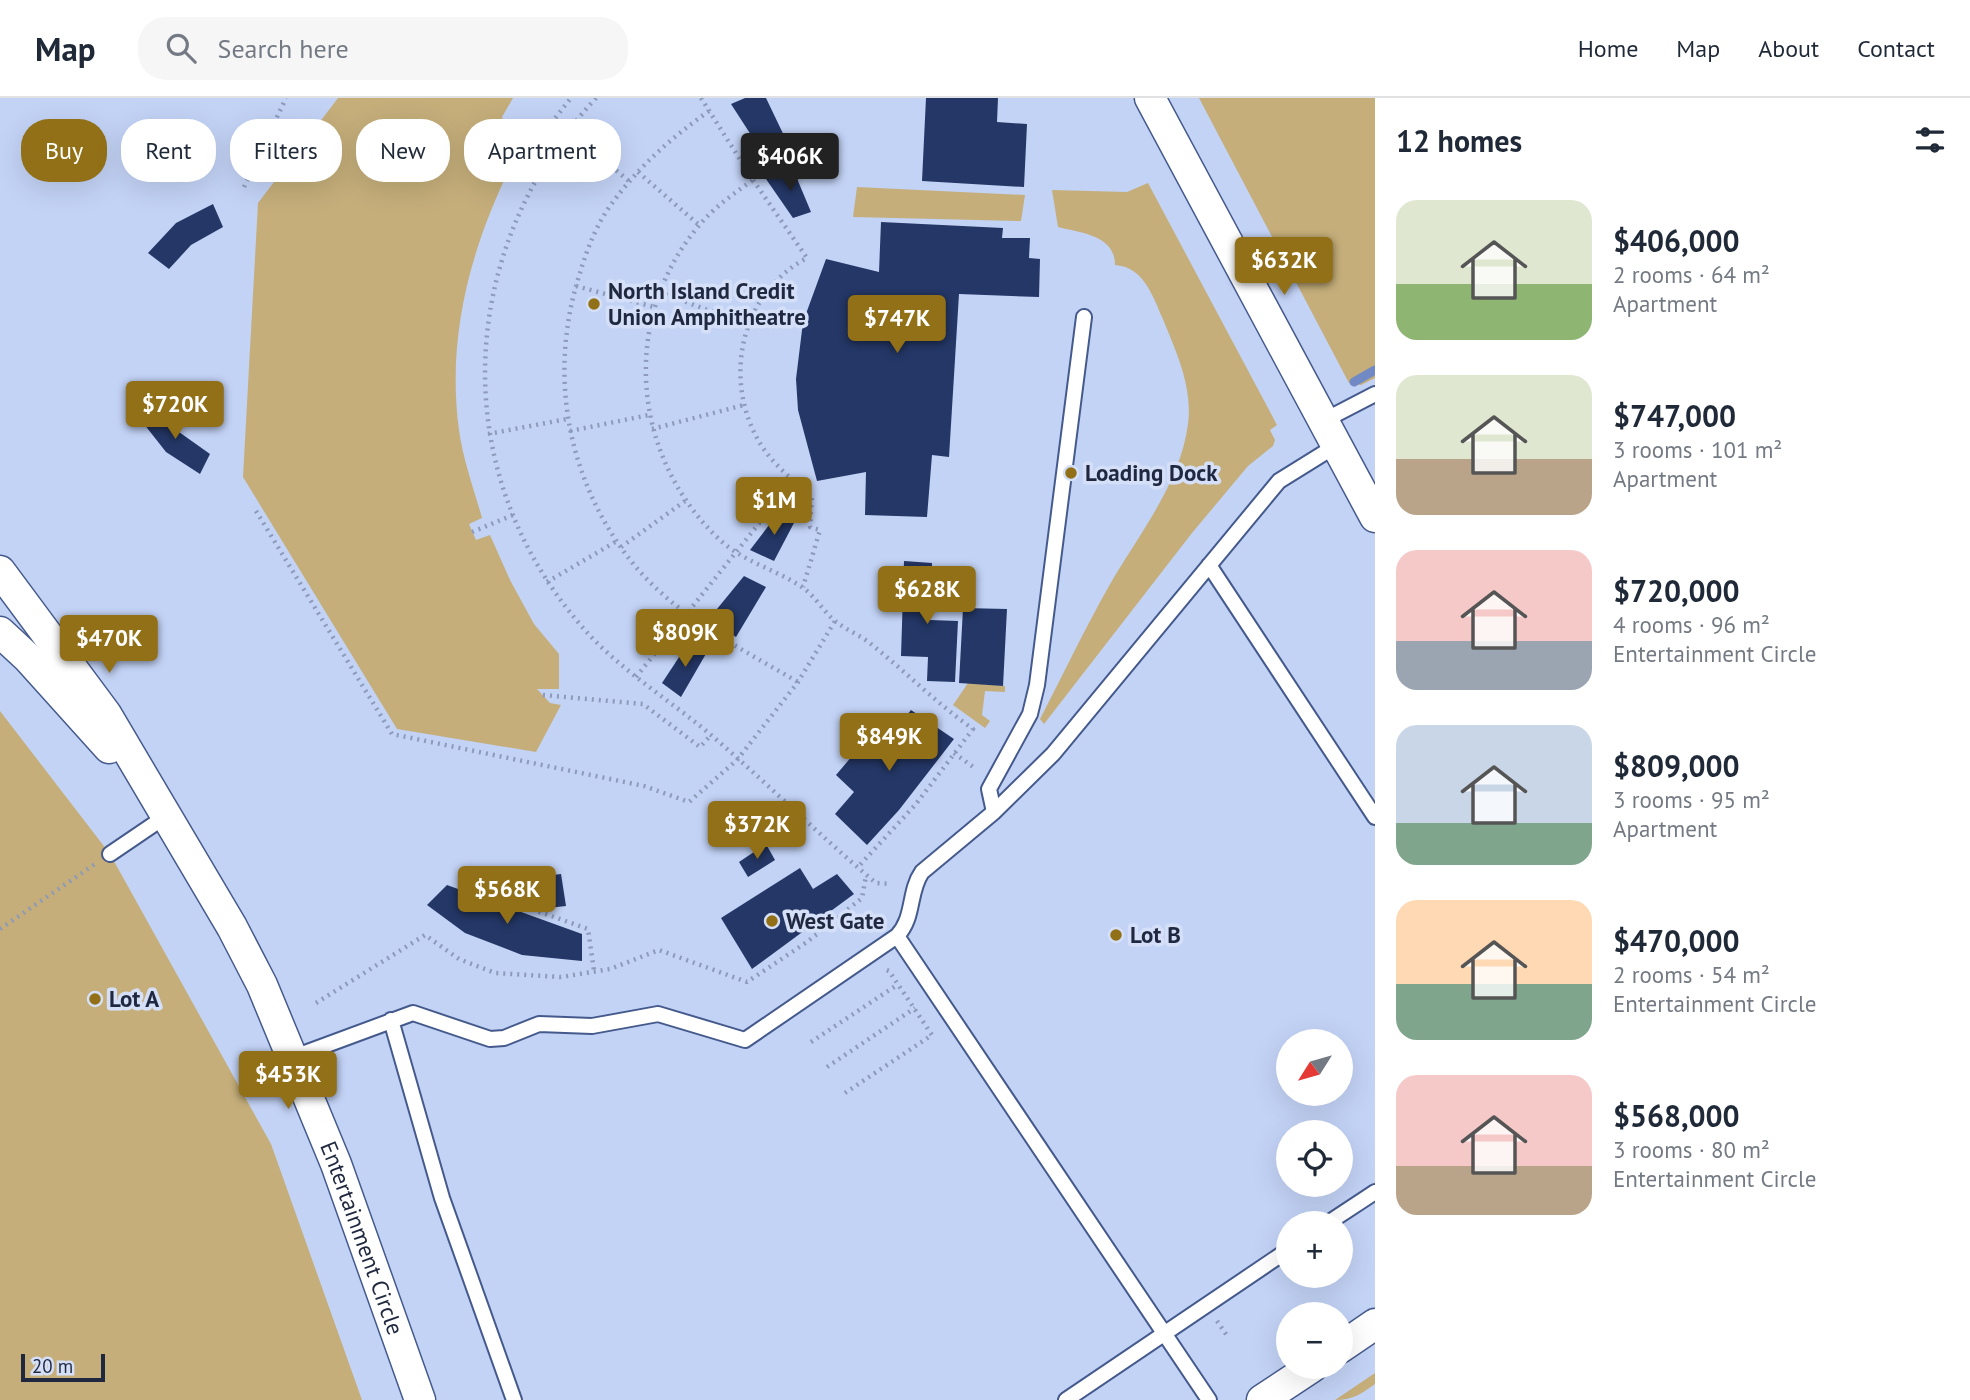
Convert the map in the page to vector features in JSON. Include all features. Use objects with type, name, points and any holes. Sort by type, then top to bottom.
[{"type":"street","points":[[1150,98],[1375,517]]},
{"type":"street","name":"Entertainment Circle","points":[[0,571],[106,714],[232,927],[294,1057],[420,1400]]},
{"type":"street","name":"Entertainment Circle","points":[[0,632],[92,728],[166,816]]},
{"type":"street","points":[[1353,1339],[1375,1325]]},
{"type":"street","points":[[1262,1400],[1294,1379]]},
{"type":"lane","points":[[994,812],[989,789],[1030,714],[1037,685],[1084,317]]},
{"type":"lane","points":[[294,1057],[391,1020],[421,1013],[497,1039],[539,1024],[592,1026],[621,1023],[658,1014],[745,1040],[897,936],[908,921],[915,886],[922,872],[994,812],[1076,727],[1279,481],[1375,394]]},
{"type":"lane","points":[[1209,565],[1375,817]]},
{"type":"lane","points":[[110,854],[166,816]]},
{"type":"lane","points":[[897,936],[1209,1400]]},
{"type":"lane","points":[[391,1020],[442,1198],[514,1400]]},
{"type":"lane","points":[[1346,1211],[1375,1192]]},
{"type":"lane","points":[[1066,1400],[1276,1258]]},
{"type":"path","points":[[244,187],[286,98]]},
{"type":"path","points":[[554,119],[570,98]]},
{"type":"path","points":[[578,119],[596,98]]},
{"type":"path","points":[[701,98],[807,258],[774,283],[748,325],[740,366],[744,405],[758,441],[793,481],[812,496],[810,527],[820,530],[803,587]]},
{"type":"path","points":[[709,111],[656,151],[610,206],[589,244],[566,326],[563,358],[567,419],[588,489],[617,541],[636,567],[684,613],[798,682]]},
{"type":"path","points":[[638,173],[699,225]]},
{"type":"path","points":[[621,174],[630,182]]},
{"type":"path","points":[[753,180],[724,200],[699,225],[673,262],[654,307],[646,343],[644,384],[652,429],[685,501],[735,551],[803,587],[835,621],[869,642],[973,729],[916,804],[858,867]]},
{"type":"path","points":[[535,182],[522,203],[491,298],[485,352],[488,434],[513,515],[547,582],[578,623],[636,677],[711,735],[876,883],[891,884]]},
{"type":"path","points":[[576,286],[654,307]]},
{"type":"path","points":[[659,292],[748,325]]},
{"type":"path","points":[[652,429],[744,405]]},
{"type":"path","points":[[570,432],[649,415]]},
{"type":"path","points":[[488,434],[567,419]]},
{"type":"path","points":[[636,677],[684,613],[793,481]]},
{"type":"path","points":[[621,547],[685,501]]},
{"type":"path","points":[[256,511],[392,734],[644,786],[689,802],[737,760],[798,682],[835,621]]},
{"type":"path","points":[[472,532],[513,515]]},
{"type":"path","points":[[547,582],[617,541]]},
{"type":"path","points":[[543,695],[643,704],[700,747],[711,735]]},
{"type":"path","points":[[954,753],[976,769]]},
{"type":"path","points":[[0,929],[110,854]]},
{"type":"path","points":[[316,1003],[425,935],[459,959],[495,973],[561,977],[610,969],[659,950],[747,982],[807,942],[862,898],[867,875]]},
{"type":"path","points":[[467,886],[589,929],[594,971]]},
{"type":"path","points":[[845,1093],[932,1035],[889,971],[865,959]]},
{"type":"path","points":[[811,1042],[898,984]]},
{"type":"path","points":[[827,1067],[915,1009]]},
{"type":"path","points":[[1215,1318],[1228,1337]]},
{"type":"shaded area","points":[[338,98],[513,98],[503,119],[464,119],[464,182],[504,182],[486,223],[466,290],[456,359],[456,394],[461,441],[482,518],[469,524],[476,540],[490,535],[534,624],[559,654],[559,689],[537,689],[550,703],[561,705],[536,752],[397,729],[243,477],[258,203],[274,182],[342,182],[342,119],[322,119]]},
{"type":"shaded area","points":[[1199,98],[1375,98],[1375,378],[1361,385],[1349,383]]},
{"type":"shaded area","points":[[1148,183],[1277,425],[1270,430],[1275,440],[1273,446],[1248,466],[1192,533],[1044,724],[1040,719],[1091,619],[1167,489],[1183,446],[1189,410],[1186,383],[1178,356],[1145,283],[1133,271],[1115,265],[1109,247],[1103,241],[1058,227],[1052,190],[1127,192]]},
{"type":"shaded area","points":[[857,187],[1025,195],[1021,221],[853,217]]},
{"type":"shaded area","points":[[968,683],[1005,686],[1005,692],[985,691],[982,715],[990,721],[985,728],[953,705]]},
{"type":"shaded area","name":"Lot A","points":[[0,711],[110,854],[271,1144],[362,1400],[0,1400]]},
{"type":"shaded area","points":[[1375,1373],[1375,1384],[1365,1391],[1352,1398],[1335,1400]]},
{"type":"building","points":[[745,98],[766,98],[788,144],[762,152],[731,104]]},
{"type":"building","points":[[926,98],[998,98],[997,122],[1027,124],[1024,187],[922,181]]},
{"type":"building","points":[[793,169],[811,212],[793,218],[766,179]]},
{"type":"building","points":[[213,204],[223,227],[191,245],[169,269],[148,253],[176,223]]},
{"type":"building","points":[[881,222],[1003,228],[1002,238],[1030,238],[1029,258],[1040,259],[1039,297],[959,294],[949,457],[932,455],[927,517],[865,515],[866,472],[817,481],[798,410],[796,379],[803,322],[826,259],[879,272]]},
{"type":"building","points":[[159,406],[179,432],[210,454],[200,474],[166,452],[140,419]]},
{"type":"building","points":[[779,512],[795,521],[774,561],[750,550]]},
{"type":"building","points":[[904,561],[932,563],[930,620],[958,621],[955,682],[927,681],[928,657],[901,656]]},
{"type":"building","points":[[744,576],[766,587],[736,637],[708,620]]},
{"type":"building","points":[[963,608],[1007,609],[1003,686],[959,683]]},
{"type":"building","points":[[689,642],[707,652],[681,697],[662,683]]},
{"type":"building","points":[[911,710],[954,739],[899,810],[867,845],[835,814],[854,792],[836,775],[881,722],[893,732]]},
{"type":"building","points":[[766,844],[775,860],[748,877],[739,862]]},
{"type":"building","name":"West Gate","points":[[800,868],[813,889],[837,874],[854,894],[752,969],[721,918]]},
{"type":"building","points":[[561,874],[566,906],[548,908],[544,876]]},
{"type":"building","points":[[447,885],[582,934],[582,961],[522,955],[465,933],[427,905]]},
{"type":"waterway","points":[[1354,382],[1375,370]]},
{"type":"place","name":"North Island Credit Union Amphitheatre","points":[[594,304]]},
{"type":"place","name":"Loading Dock","points":[[1071,473]]},
{"type":"place","name":"West Gate","points":[[772,921]]},
{"type":"place","name":"Lot B","points":[[1116,935]]},
{"type":"place","name":"Lot A","points":[[95,999]]}]
